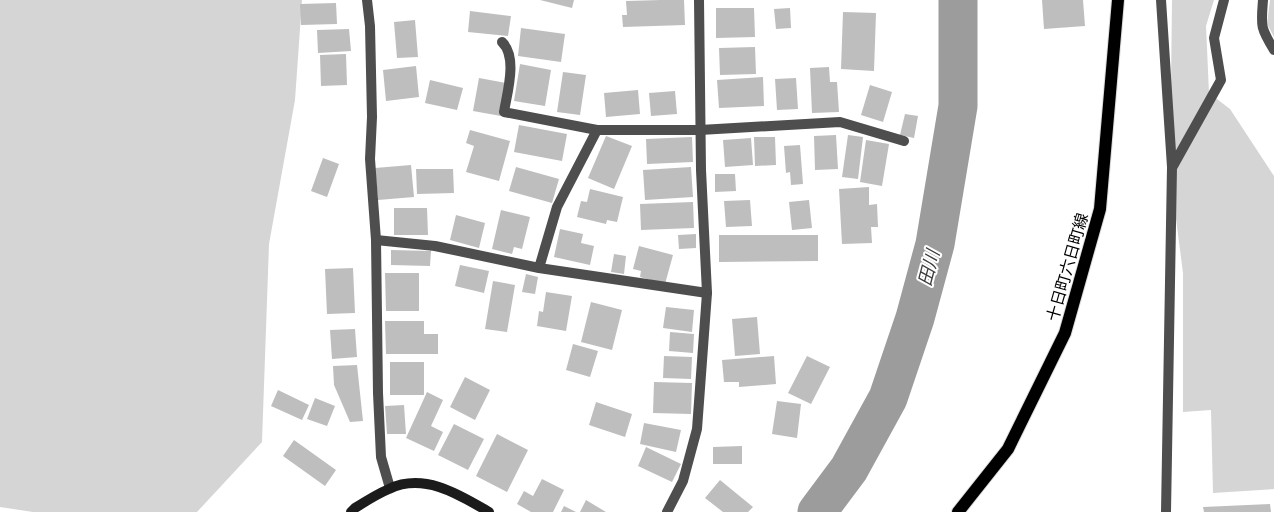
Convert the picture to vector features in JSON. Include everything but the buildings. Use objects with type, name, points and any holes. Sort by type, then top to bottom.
[{"type":"main road","name":"十日町六日町線","points":[[958,512],[1008,449],[1066,333],[1100,209],[1118,0]]},
{"type":"main road","points":[[351,512],[390,488],[402,484],[429,483],[461,496],[489,512]]},
{"type":"street","points":[[367,0],[370,26],[372,108],[370,159],[376,240],[381,457],[390,488]]},
{"type":"street","points":[[667,512],[683,481],[697,429],[707,293],[700,130],[699,0]]},
{"type":"street","points":[[1161,0],[1172,167],[1166,512]]},
{"type":"street","points":[[1172,167],[1221,80],[1214,38],[1224,0]]},
{"type":"street","points":[[1263,0],[1261,24],[1274,50]]},
{"type":"street","points":[[502,42],[507,47],[511,66],[504,112],[597,130],[700,130],[840,122],[904,141]]},
{"type":"street","points":[[539,268],[556,207],[597,130]]},
{"type":"street","points":[[376,240],[435,246],[539,268],[707,293]]},
{"type":"shaded area","points":[[0,0],[302,0],[295,100],[269,244],[262,442],[197,512],[33,512],[0,507]]},
{"type":"shaded area","points":[[1172,0],[1214,0],[1206,26],[1209,93],[1230,109],[1274,176],[1274,489],[1213,493],[1211,410],[1183,412],[1183,273],[1170,172]]},
{"type":"shaded area","points":[[1270,0],[1274,0],[1274,37],[1267,24]]},
{"type":"waterway","name":"田川","points":[[817,512],[849,469],[888,398],[915,318],[935,244],[958,106],[958,0]]}]
